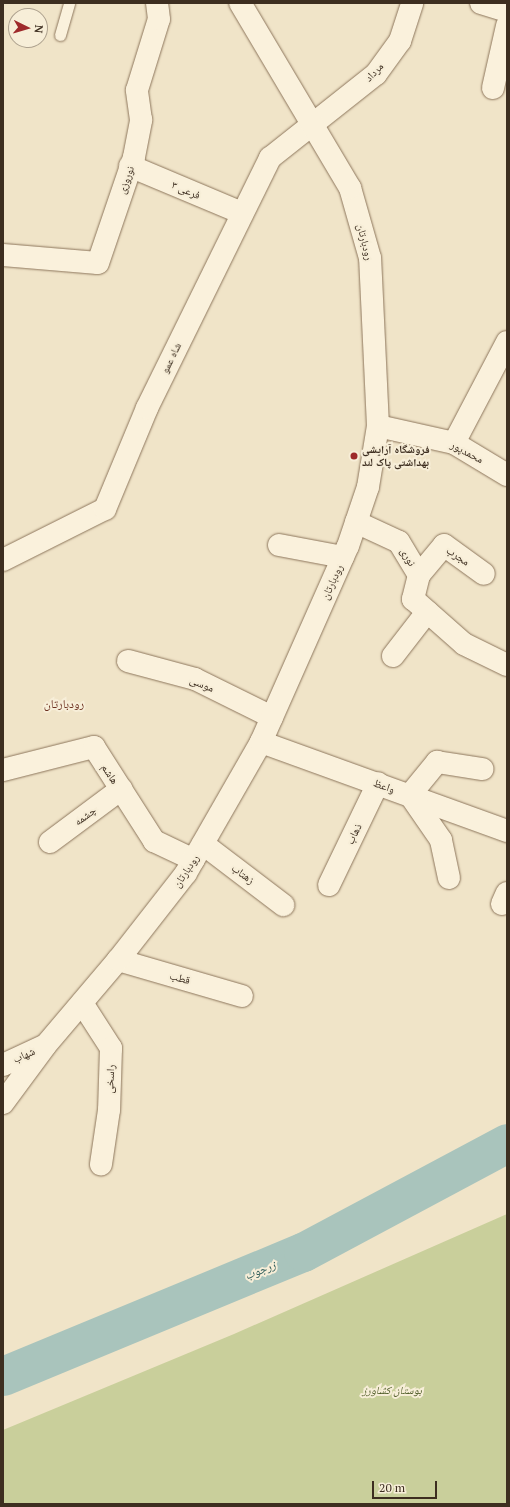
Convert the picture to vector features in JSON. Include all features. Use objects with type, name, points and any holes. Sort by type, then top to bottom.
[{"type":"street","name":"نوروزی","points":[[3,255],[98,263],[130,166],[141,120],[137,90],[159,19],[157,3]]},
{"type":"street","name":"رودبارتان","points":[[3,1103],[45,1046],[118,960],[198,852],[261,742],[343,557],[368,487],[378,426],[370,258],[350,188],[240,3]]},
{"type":"street","name":"مرداد","points":[[313,125],[376,74],[400,42],[412,3]]},
{"type":"street","points":[[481,3],[507,11]]},
{"type":"street","points":[[493,88],[507,26]]},
{"type":"street","name":"شاه عمو","points":[[3,560],[105,509],[147,408],[270,158],[313,125]]},
{"type":"street","name":"فرعی ۳","points":[[130,166],[242,214]]},
{"type":"street","points":[[454,443],[507,342]]},
{"type":"street","name":"محمدپور","points":[[378,426],[454,443],[507,475]]},
{"type":"street","name":"نوری","points":[[356,522],[400,542],[419,575],[413,599],[464,644],[507,665]]},
{"type":"street","points":[[279,545],[343,557]]},
{"type":"street","name":"مجرب","points":[[419,575],[444,545],[484,574]]},
{"type":"street","points":[[393,656],[427,612]]},
{"type":"street","name":"موسی","points":[[128,661],[195,679],[272,717]]},
{"type":"street","name":"واعظ","points":[[261,742],[378,783],[507,831]]},
{"type":"street","name":"هاشم","points":[[3,770],[94,747],[154,841],[198,852]]},
{"type":"street","points":[[449,878],[441,840],[410,795],[437,762],[482,769]]},
{"type":"street","name":"ذهاب","points":[[329,885],[378,783]]},
{"type":"street","name":"چشمه","points":[[50,842],[121,789]]},
{"type":"street","name":"زهتاب","points":[[198,852],[283,905]]},
{"type":"street","name":"قطب","points":[[118,960],[242,996]]},
{"type":"street","name":"راسخی","points":[[82,1003],[111,1048],[108,1110],[101,1164]]},
{"type":"street","name":"شهاب","points":[[3,1065],[45,1046]]},
{"type":"lane","points":[[60,35],[69,3]]},
{"type":"green space","name":"بوستان کشاورز","points":[[507,1214],[507,1504],[3,1504],[3,1430],[234,1334]]},
{"type":"waterway","name":"زرجوب","points":[[3,1376],[303,1252],[507,1143]]},
{"type":"place","name":"فروشگاه آرایشی بهداشتی پاک لند","points":[[354,456]]},
{"type":"district","name":"رودبارتان","points":[[64,704]]}]
